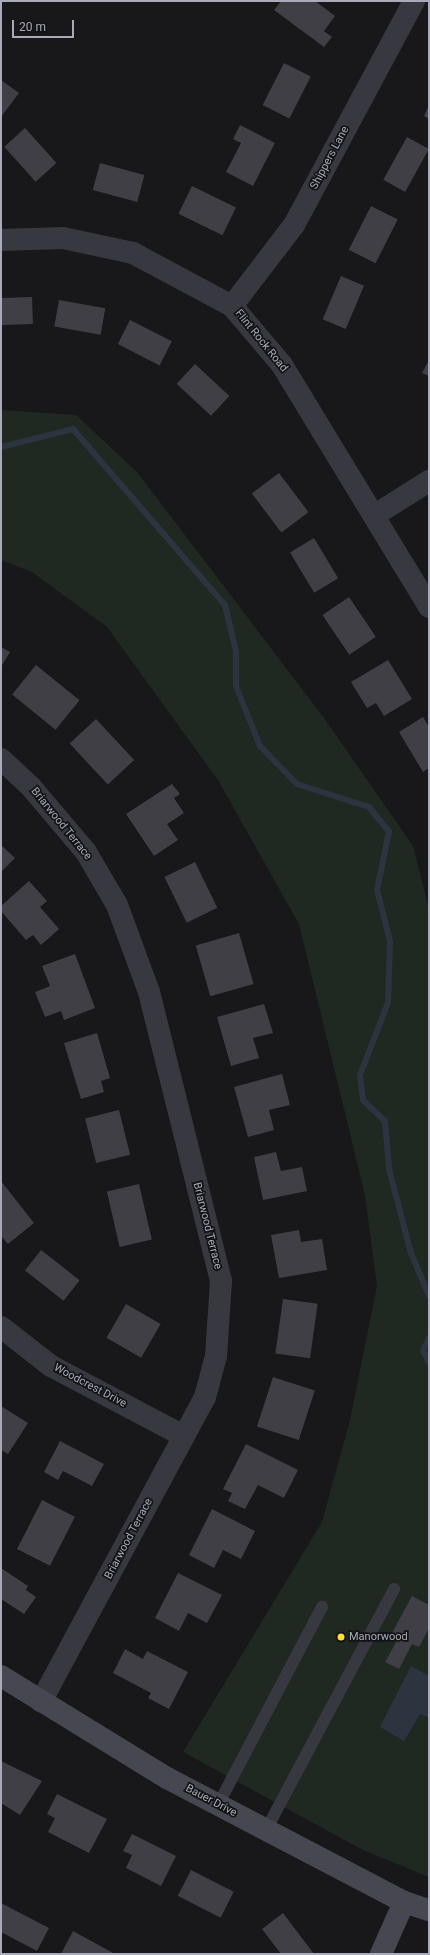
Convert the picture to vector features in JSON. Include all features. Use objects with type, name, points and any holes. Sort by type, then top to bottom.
[{"type":"street","name":"Shippers Lane","points":[[232,306],[294,225],[414,1]]},
{"type":"street","name":"Flint Rock Road","points":[[1,240],[63,238],[133,253],[232,306],[282,365],[375,515],[429,607]]},
{"type":"street","points":[[375,515],[429,481]]},
{"type":"street","name":"Briarwood Terrace","points":[[1,759],[31,787],[86,852],[117,905],[149,992],[221,1281],[216,1356],[205,1397],[41,1702]]},
{"type":"street","name":"Woodcrest Drive","points":[[1,1327],[51,1366],[184,1436]]},
{"type":"street","name":"Bauer Drive","points":[[1,1676],[41,1702],[218,1805],[404,1902],[429,1910]]},
{"type":"street","points":[[381,1954],[404,1902]]},
{"type":"lane","points":[[266,1830],[394,1588]]},
{"type":"lane","points":[[218,1805],[322,1607]]},
{"type":"shaded area","points":[[1,410],[76,415],[137,472],[324,718],[413,846],[429,909],[429,1877],[363,1850],[183,1752],[322,1522],[350,1420],[377,1286],[365,1195],[299,924],[218,780],[107,627],[32,572],[1,560]]},
{"type":"water","points":[[411,1666],[429,1676],[429,1718],[420,1714],[404,1741],[380,1727]]},
{"type":"building","points":[[281,1],[315,1],[335,16],[324,31],[332,37],[324,47],[274,10]]},
{"type":"building","points":[[284,63],[311,77],[289,118],[263,105]]},
{"type":"building","points":[[1,80],[19,93],[1,117]]},
{"type":"building","points":[[429,105],[429,119],[424,116]]},
{"type":"building","points":[[240,125],[275,143],[253,186],[226,172],[241,143],[233,139]]},
{"type":"building","points":[[25,128],[56,163],[36,182],[4,147]]},
{"type":"building","points":[[407,137],[429,149],[405,192],[383,180]]},
{"type":"building","points":[[100,163],[144,175],[137,202],[93,190]]},
{"type":"building","points":[[192,186],[236,207],[222,235],[178,214]]},
{"type":"building","points":[[371,206],[398,220],[375,263],[349,250]]},
{"type":"building","points":[[341,276],[364,286],[346,329],[323,319]]},
{"type":"building","points":[[32,297],[33,324],[2,325],[1,298]]},
{"type":"building","points":[[59,300],[105,308],[101,335],[54,327]]},
{"type":"building","points":[[130,320],[172,341],[160,365],[118,344]]},
{"type":"building","points":[[429,360],[429,376],[422,373]]},
{"type":"building","points":[[195,364],[229,396],[211,416],[177,384]]},
{"type":"building","points":[[279,473],[308,512],[281,533],[252,493]]},
{"type":"building","points":[[314,538],[338,578],[314,593],[290,552]]},
{"type":"building","points":[[349,597],[376,637],[349,655],[322,615]]},
{"type":"building","points":[[1,647],[10,652],[1,667]]},
{"type":"building","points":[[388,660],[412,699],[384,716],[376,703],[367,708],[351,682]]},
{"type":"building","points":[[36,665],[80,700],[56,730],[12,695]]},
{"type":"building","points":[[423,717],[429,727],[429,768],[423,772],[399,732]]},
{"type":"building","points":[[96,719],[134,760],[108,785],[70,744]]},
{"type":"building","points":[[172,784],[180,794],[174,798],[184,813],[167,824],[178,840],[154,856],[126,814]]},
{"type":"building","points":[[1,845],[15,858],[1,872]]},
{"type":"building","points":[[195,862],[217,908],[187,923],[164,877]]},
{"type":"building","points":[[29,881],[47,901],[40,907],[59,929],[41,945],[33,935],[26,940],[1,911],[1,906]]},
{"type":"building","points":[[239,933],[254,984],[210,996],[196,945]]},
{"type":"building","points":[[75,954],[95,1008],[64,1020],[61,1011],[45,1017],[35,992],[50,986],[42,966]]},
{"type":"building","points":[[264,1004],[273,1033],[253,1038],[259,1058],[231,1066],[217,1017]]},
{"type":"building","points":[[97,1033],[110,1078],[101,1081],[104,1092],[81,1099],[64,1043]]},
{"type":"building","points":[[282,1074],[290,1105],[269,1110],[274,1130],[248,1137],[234,1087]]},
{"type":"building","points":[[119,1110],[130,1155],[96,1163],[85,1118]]},
{"type":"building","points":[[276,1152],[281,1171],[302,1167],[307,1191],[263,1200],[254,1157]]},
{"type":"building","points":[[1,1181],[34,1223],[8,1244],[1,1236]]},
{"type":"building","points":[[139,1184],[152,1240],[120,1247],[107,1191]]},
{"type":"building","points":[[299,1230],[301,1242],[322,1239],[327,1270],[279,1278],[271,1235]]},
{"type":"building","points":[[41,1250],[80,1280],[64,1301],[25,1270]]},
{"type":"building","points":[[283,1299],[318,1304],[310,1358],[275,1353]]},
{"type":"building","points":[[126,1304],[161,1324],[141,1358],[106,1338]]},
{"type":"building","points":[[273,1377],[315,1391],[299,1440],[257,1426]]},
{"type":"building","points":[[1,1406],[28,1423],[8,1454],[1,1450]]},
{"type":"building","points":[[60,1441],[104,1464],[92,1486],[63,1471],[58,1480],[44,1472]]},
{"type":"building","points":[[246,1444],[298,1470],[284,1498],[258,1485],[245,1509],[228,1501],[232,1493],[223,1489]]},
{"type":"building","points":[[42,1500],[75,1517],[50,1566],[17,1549]]},
{"type":"building","points":[[212,1509],[255,1531],[241,1559],[223,1550],[214,1568],[189,1555]]},
{"type":"building","points":[[1,1568],[28,1586],[26,1590],[36,1597],[24,1614],[1,1599]]},
{"type":"building","points":[[178,1573],[222,1595],[207,1623],[188,1613],[179,1631],[155,1618]]},
{"type":"building","points":[[412,1596],[429,1605],[429,1628],[419,1647],[412,1644],[399,1669],[385,1662],[399,1637],[392,1633]]},
{"type":"building","points":[[125,1649],[143,1659],[147,1651],[188,1672],[169,1709],[148,1698],[151,1693],[113,1673]]},
{"type":"building","points":[[1,1761],[42,1781],[20,1815],[1,1803]]},
{"type":"building","points":[[57,1794],[107,1819],[89,1853],[48,1832],[55,1818],[47,1814]]},
{"type":"building","points":[[132,1834],[176,1856],[161,1886],[126,1868],[132,1855],[123,1851]]},
{"type":"building","points":[[191,1870],[234,1892],[221,1918],[178,1896]]},
{"type":"building","points":[[1,1903],[49,1928],[37,1951],[1,1932]]},
{"type":"building","points":[[283,1913],[314,1954],[281,1954],[262,1929]]},
{"type":"building","points":[[73,1931],[115,1954],[61,1954]]},
{"type":"waterway","points":[[1,447],[73,429],[225,605],[236,651],[236,686],[260,746],[297,784],[369,807],[389,832],[377,890],[390,941],[388,1003],[360,1075],[363,1100],[385,1121],[389,1169],[411,1253],[429,1296]]},
{"type":"waterway","points":[[429,1338],[423,1351],[429,1362]]},
{"type":"place","name":"Manorwood","points":[[341,1637]]}]
